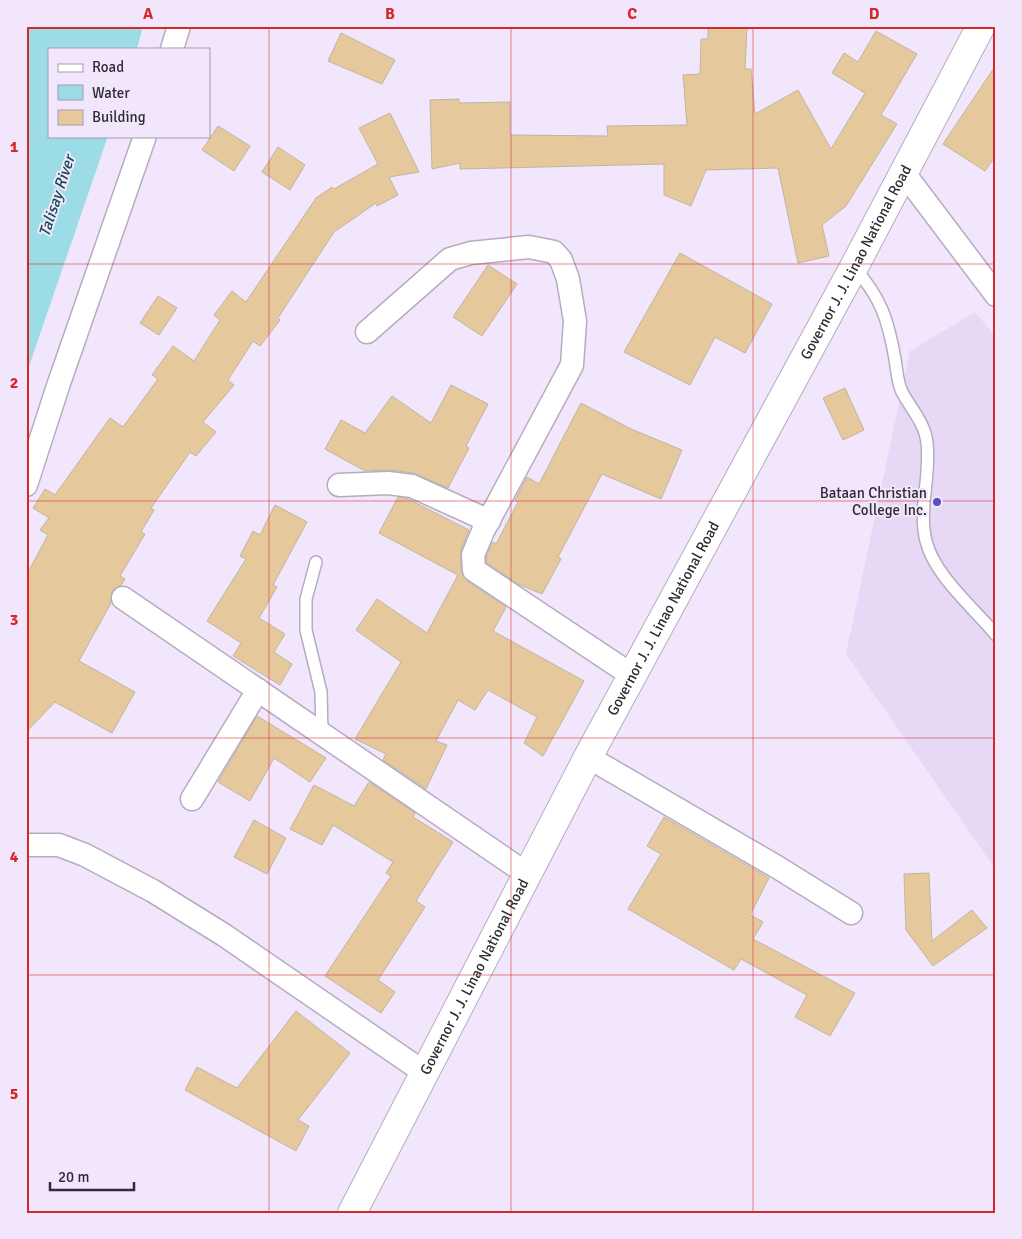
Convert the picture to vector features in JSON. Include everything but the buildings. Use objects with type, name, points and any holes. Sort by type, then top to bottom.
[{"type":"main road","name":"Governor J. J. Linao National Road","points":[[352,1213],[588,757],[634,676],[854,267],[981,26]]},
{"type":"street","points":[[172,48],[179,26]]},
{"type":"street","points":[[26,486],[58,386],[144,138]]},
{"type":"street","points":[[904,173],[996,295]]},
{"type":"street","points":[[367,332],[450,260],[471,253],[529,248],[554,252],[561,260],[568,279],[575,321],[572,365],[489,521],[473,555],[474,570],[634,676]]},
{"type":"street","points":[[339,486],[388,483],[412,486],[489,521]]},
{"type":"street","points":[[123,598],[527,874]]},
{"type":"street","points":[[192,799],[258,690]]},
{"type":"street","points":[[588,757],[777,867],[851,913]]},
{"type":"street","points":[[26,845],[59,845],[85,854],[153,891],[224,935],[425,1073]]},
{"type":"lane","points":[[854,267],[872,288],[882,307],[902,392],[918,416],[927,441],[929,467],[923,520],[926,543],[936,565],[996,636]]},
{"type":"lane","points":[[316,562],[306,600],[306,630],[321,692],[322,734]]},
{"type":"shaded area","name":"Bataan Christian College Inc.","points":[[975,312],[996,337],[996,870],[846,654],[910,351]]},
{"type":"water","name":"Talisay River","points":[[26,26],[143,26],[137,48],[48,48],[48,138],[107,138],[26,375]]},
{"type":"place","name":"Bataan Christian College Inc.","points":[[937,502]]}]
